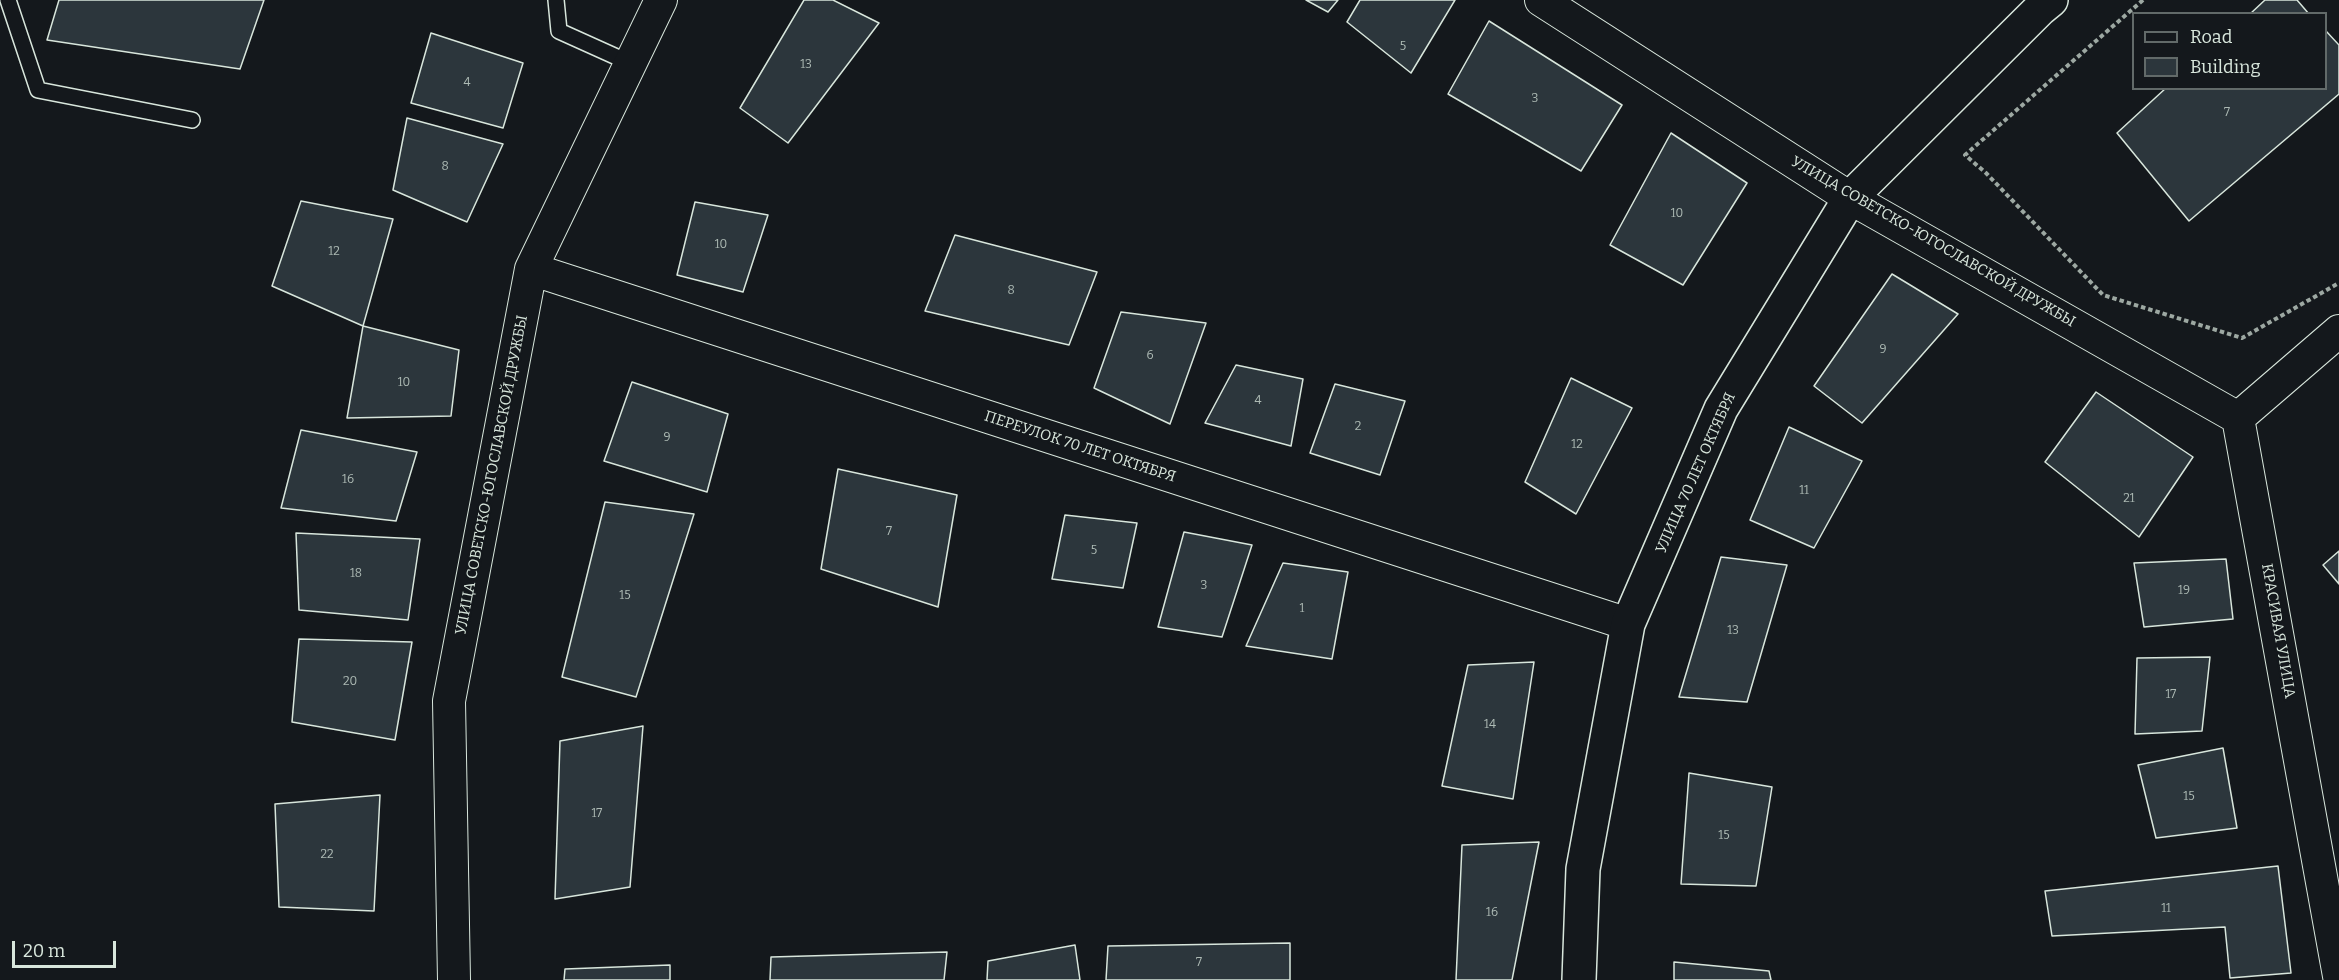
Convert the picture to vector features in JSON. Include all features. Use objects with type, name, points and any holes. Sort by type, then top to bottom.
[{"type":"street","name":"УЛИЦА СОВЕТСКО-ЮГОСЛАВСКОЙ ДРУЖБЫ","points":[[453,980],[449,701],[531,269],[661,0]]},
{"type":"street","name":"УЛИЦА СОВЕТСКО-ЮГОСЛАВСКОЙ ДРУЖБЫ","points":[[1541,0],[1850,198],[2238,418]]},
{"type":"street","name":"УЛИЦА 70 ЛЕТ ОКТЯБРЯ","points":[[1580,980],[1583,869],[1628,624],[1721,409],[1850,198],[2051,0]]},
{"type":"street","name":"ПЕРЕУЛОК 70 ЛЕТ ОКТЯБРЯ","points":[[531,269],[1628,624]]},
{"type":"street","points":[[2238,418],[2339,331]]},
{"type":"street","name":"КРАСИВАЯ УЛИЦА","points":[[2238,418],[2339,976]]},
{"type":"lane","points":[[8,0],[38,90],[192,120]]},
{"type":"lane","points":[[556,0],[559,31],[630,63]]},
{"type":"path","points":[[2143,0],[1965,155],[1986,173],[2103,295],[2241,338],[2339,283]]},
{"type":"building","points":[[59,0],[264,0],[240,69],[47,40]]},
{"type":"building","points":[[804,0],[833,0],[879,23],[788,143],[740,108]]},
{"type":"building","points":[[1306,0],[1338,0],[1328,12]]},
{"type":"building","points":[[1360,0],[1455,0],[1411,73],[1347,22]]},
{"type":"building","points":[[2265,0],[2297,0],[2307,12],[2252,12]]},
{"type":"building","points":[[1489,21],[1622,105],[1581,171],[1448,94]]},
{"type":"building","points":[[2327,32],[2339,45],[2339,94],[2189,221],[2117,133],[2164,90],[2327,90]]},
{"type":"building","points":[[431,33],[523,63],[503,128],[411,103]]},
{"type":"building","points":[[407,118],[503,144],[467,222],[393,190]]},
{"type":"building","points":[[1671,133],[1747,183],[1683,285],[1610,245]]},
{"type":"building","points":[[301,201],[393,219],[363,326],[272,286]]},
{"type":"building","points":[[695,202],[768,215],[743,292],[677,275]]},
{"type":"building","points":[[955,235],[1097,272],[1069,345],[925,311]]},
{"type":"building","points":[[1892,274],[1958,314],[1862,423],[1814,386]]},
{"type":"building","points":[[1121,312],[1206,323],[1170,424],[1094,388]]},
{"type":"building","points":[[363,326],[459,350],[451,416],[347,418]]},
{"type":"building","points":[[1236,365],[1303,379],[1291,446],[1205,423]]},
{"type":"building","points":[[1571,378],[1632,408],[1576,514],[1525,482]]},
{"type":"building","points":[[632,382],[728,414],[707,492],[604,461]]},
{"type":"building","points":[[1335,384],[1405,401],[1380,475],[1310,453]]},
{"type":"building","points":[[2096,392],[2193,457],[2139,537],[2045,462]]},
{"type":"building","points":[[1789,427],[1862,461],[1814,548],[1750,520]]},
{"type":"building","points":[[301,430],[417,452],[396,521],[281,508]]},
{"type":"building","points":[[838,469],[957,495],[938,607],[821,569]]},
{"type":"building","points":[[605,502],[694,514],[636,697],[562,677]]},
{"type":"building","points":[[1065,515],[1137,523],[1123,588],[1052,579]]},
{"type":"building","points":[[1184,532],[1252,545],[1222,637],[1158,627]]},
{"type":"building","points":[[296,533],[420,539],[408,620],[299,610]]},
{"type":"building","points":[[2339,551],[2339,584],[2323,565]]},
{"type":"building","points":[[1721,557],[1787,565],[1747,702],[1679,697]]},
{"type":"building","points":[[2226,559],[2233,619],[2144,627],[2134,563]]},
{"type":"building","points":[[1283,563],[1348,572],[1332,659],[1246,646]]},
{"type":"building","points":[[299,639],[412,642],[395,740],[292,722]]},
{"type":"building","points":[[2210,657],[2202,731],[2135,734],[2137,658]]},
{"type":"building","points":[[1534,662],[1513,799],[1442,786],[1468,665]]},
{"type":"building","points":[[643,726],[630,887],[555,899],[560,741]]},
{"type":"building","points":[[2223,748],[2237,828],[2156,838],[2138,765]]},
{"type":"building","points":[[1689,773],[1772,787],[1756,886],[1681,884]]},
{"type":"building","points":[[380,795],[374,911],[279,907],[275,804]]},
{"type":"building","points":[[1539,842],[1512,980],[1456,980],[1462,845]]},
{"type":"building","points":[[2278,866],[2291,973],[2230,978],[2225,927],[2052,936],[2045,891]]},
{"type":"building","points":[[1290,943],[1290,980],[1106,980],[1108,946]]},
{"type":"building","points":[[1075,945],[1080,980],[987,980],[988,961]]},
{"type":"building","points":[[947,952],[944,980],[770,980],[771,957]]},
{"type":"building","points":[[1674,962],[1769,971],[1771,980],[1674,980]]},
{"type":"building","points":[[670,965],[670,980],[564,980],[565,969]]}]
